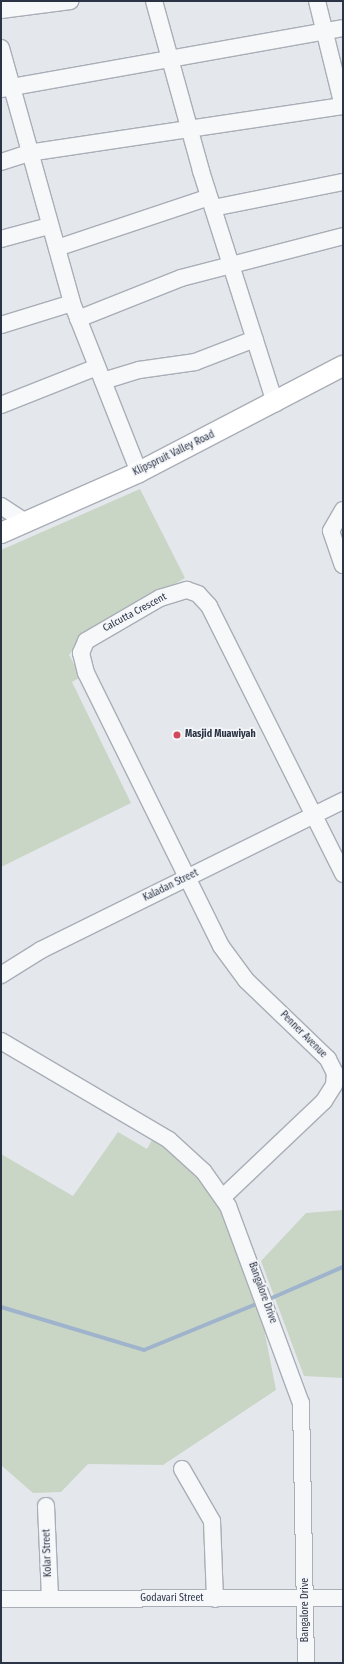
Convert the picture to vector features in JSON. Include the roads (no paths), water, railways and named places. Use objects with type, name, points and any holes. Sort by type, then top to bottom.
[{"type":"main road","name":"Klipspruit Valley Road","points":[[1,533],[139,472],[275,403],[343,366]]},
{"type":"street","points":[[1,10],[70,1]]},
{"type":"street","points":[[154,1],[171,56],[189,127],[211,202],[232,263],[275,403]]},
{"type":"street","points":[[1,162],[28,153],[189,127],[343,106],[317,1]]},
{"type":"street","points":[[5,88],[171,56],[343,28]]},
{"type":"street","points":[[1,48],[5,88],[28,153],[72,303],[139,472]]},
{"type":"street","points":[[57,248],[211,202],[343,182]]},
{"type":"street","points":[[1,239],[49,226]]},
{"type":"street","points":[[78,319],[181,278],[232,263],[343,236]]},
{"type":"street","points":[[1,325],[72,303]]},
{"type":"street","points":[[1,405],[100,374],[195,362],[256,340]]},
{"type":"street","points":[[1,506],[26,522]]},
{"type":"street","points":[[343,510],[331,531],[343,565]]},
{"type":"street","name":"Calcutta Crescent","points":[[188,878],[81,660],[86,641],[160,598],[187,590],[198,594],[209,606],[343,874]]},
{"type":"street","name":"Kaladan Street","points":[[1,975],[34,954],[343,800]]},
{"type":"street","name":"Penner Avenue","points":[[188,878],[237,969],[323,1054],[335,1073],[334,1085],[324,1100],[223,1197]]},
{"type":"street","name":"Bangalore Drive","points":[[1,1041],[169,1140],[195,1163],[223,1197],[260,1286],[298,1392],[304,1420],[306,1663]]},
{"type":"street","points":[[182,1469],[212,1521],[215,1599]]},
{"type":"street","name":"Kolar Street","points":[[46,1506],[50,1599]]},
{"type":"street","name":"Godavari Street","points":[[1,1599],[343,1598]]},
{"type":"waterway","points":[[267,1300],[343,1267]]},
{"type":"waterway","points":[[1,1307],[144,1350],[261,1302]]},
{"type":"place","name":"Masjid Muawiyah","points":[[177,735]]}]
